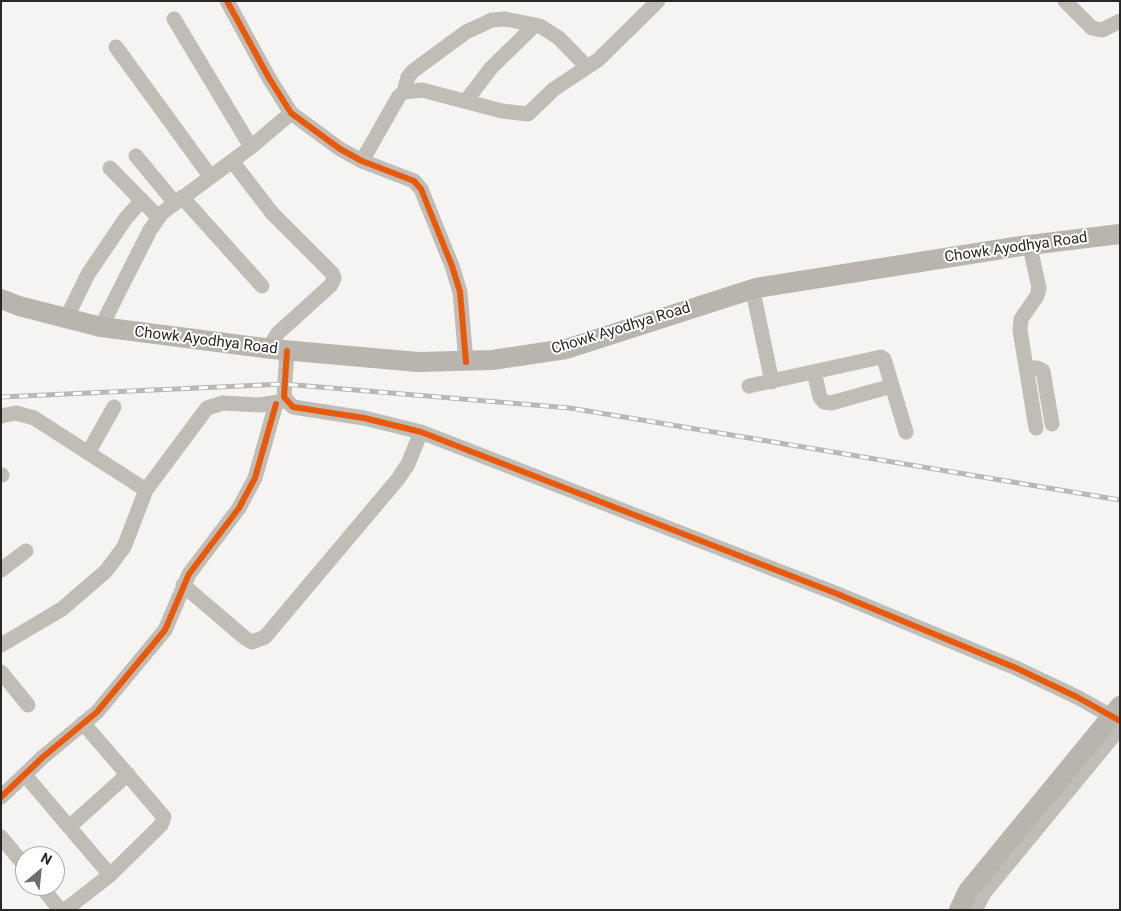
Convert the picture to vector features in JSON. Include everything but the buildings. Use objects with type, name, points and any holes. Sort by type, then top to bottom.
[{"type":"main road","name":"Chowk Ayodhya Road","points":[[1,299],[66,319],[101,327],[420,373],[480,372],[530,367],[798,287],[1021,246],[1120,234]]},
{"type":"main road","name":"Chowk Ayodhya Road","points":[[1,312],[83,334],[281,354],[418,362],[466,362],[521,357],[566,349],[756,288],[798,287],[1120,243]]},
{"type":"main road","points":[[959,910],[968,891],[1116,715]]},
{"type":"main road","points":[[968,910],[974,896],[1116,715]]},
{"type":"street","points":[[227,1],[268,78],[291,113],[311,129],[362,161],[414,181],[426,198],[460,292],[466,362]]},
{"type":"street","points":[[362,161],[398,96],[404,92],[422,90],[502,111],[528,114],[554,89],[598,60],[658,1]]},
{"type":"street","points":[[1065,1],[1092,28],[1102,30],[1120,21]]},
{"type":"street","points":[[174,18],[251,147]]},
{"type":"street","points":[[404,92],[408,76],[413,71],[483,22],[505,19],[536,25],[559,38],[587,66]]},
{"type":"street","points":[[466,101],[492,68],[536,25]]},
{"type":"street","points":[[116,48],[210,176]]},
{"type":"street","points":[[101,327],[150,230],[158,218],[210,176],[251,147],[291,113]]},
{"type":"street","points":[[136,156],[262,286]]},
{"type":"street","points":[[1,797],[82,723],[97,712],[164,630],[174,614],[183,585],[239,508],[255,478],[280,402],[281,354],[273,341],[278,333],[331,285],[334,278],[332,273],[272,213],[232,161]]},
{"type":"street","points":[[110,168],[158,218]]},
{"type":"street","points":[[66,319],[88,274],[126,218],[142,200]]},
{"type":"street","points":[[1032,256],[1039,288],[1037,296],[1021,319],[1020,330],[1036,428]]},
{"type":"street","points":[[755,301],[772,382]]},
{"type":"street","points":[[749,386],[881,357],[884,359],[906,432]]},
{"type":"street","points":[[1026,368],[1037,368],[1043,371],[1052,424]]},
{"type":"street","points":[[814,372],[820,397],[824,402],[831,403],[892,386]]},
{"type":"street","points":[[1,645],[62,609],[106,571],[124,547],[146,490],[207,408],[223,403],[260,405],[280,402],[294,407],[364,418],[421,432],[853,601],[1016,668],[1116,715]]},
{"type":"street","points":[[88,453],[114,407]]},
{"type":"street","points":[[1,416],[16,413],[24,414],[146,490]]},
{"type":"street","points":[[183,585],[245,638],[252,642],[265,637],[398,479],[408,464],[421,432]]},
{"type":"street","points":[[1,570],[26,551]]},
{"type":"street","points":[[1,672],[28,705]]},
{"type":"street","points":[[952,910],[969,882],[1116,715],[1120,698]]},
{"type":"street","points":[[48,896],[55,907],[110,875],[163,821],[162,813],[82,723]]},
{"type":"street","points":[[975,910],[984,893],[1120,728]]},
{"type":"street","points":[[69,827],[128,774]]},
{"type":"street","points":[[25,775],[110,875]]},
{"type":"street","points":[[3,842],[15,855]]},
{"type":"railway","points":[[1,397],[284,384],[570,408],[1120,500]]},
{"type":"cycle path","points":[[227,1],[269,78],[291,113],[340,149],[362,161],[414,181],[421,189],[452,266],[460,292],[466,362]]},
{"type":"cycle path","points":[[287,351],[284,397],[293,407],[364,418],[421,432],[835,593],[1016,668],[1077,697],[1120,721]]},
{"type":"cycle path","points":[[1,797],[43,757],[97,712],[165,630],[189,574],[239,508],[255,478],[276,404]]}]
